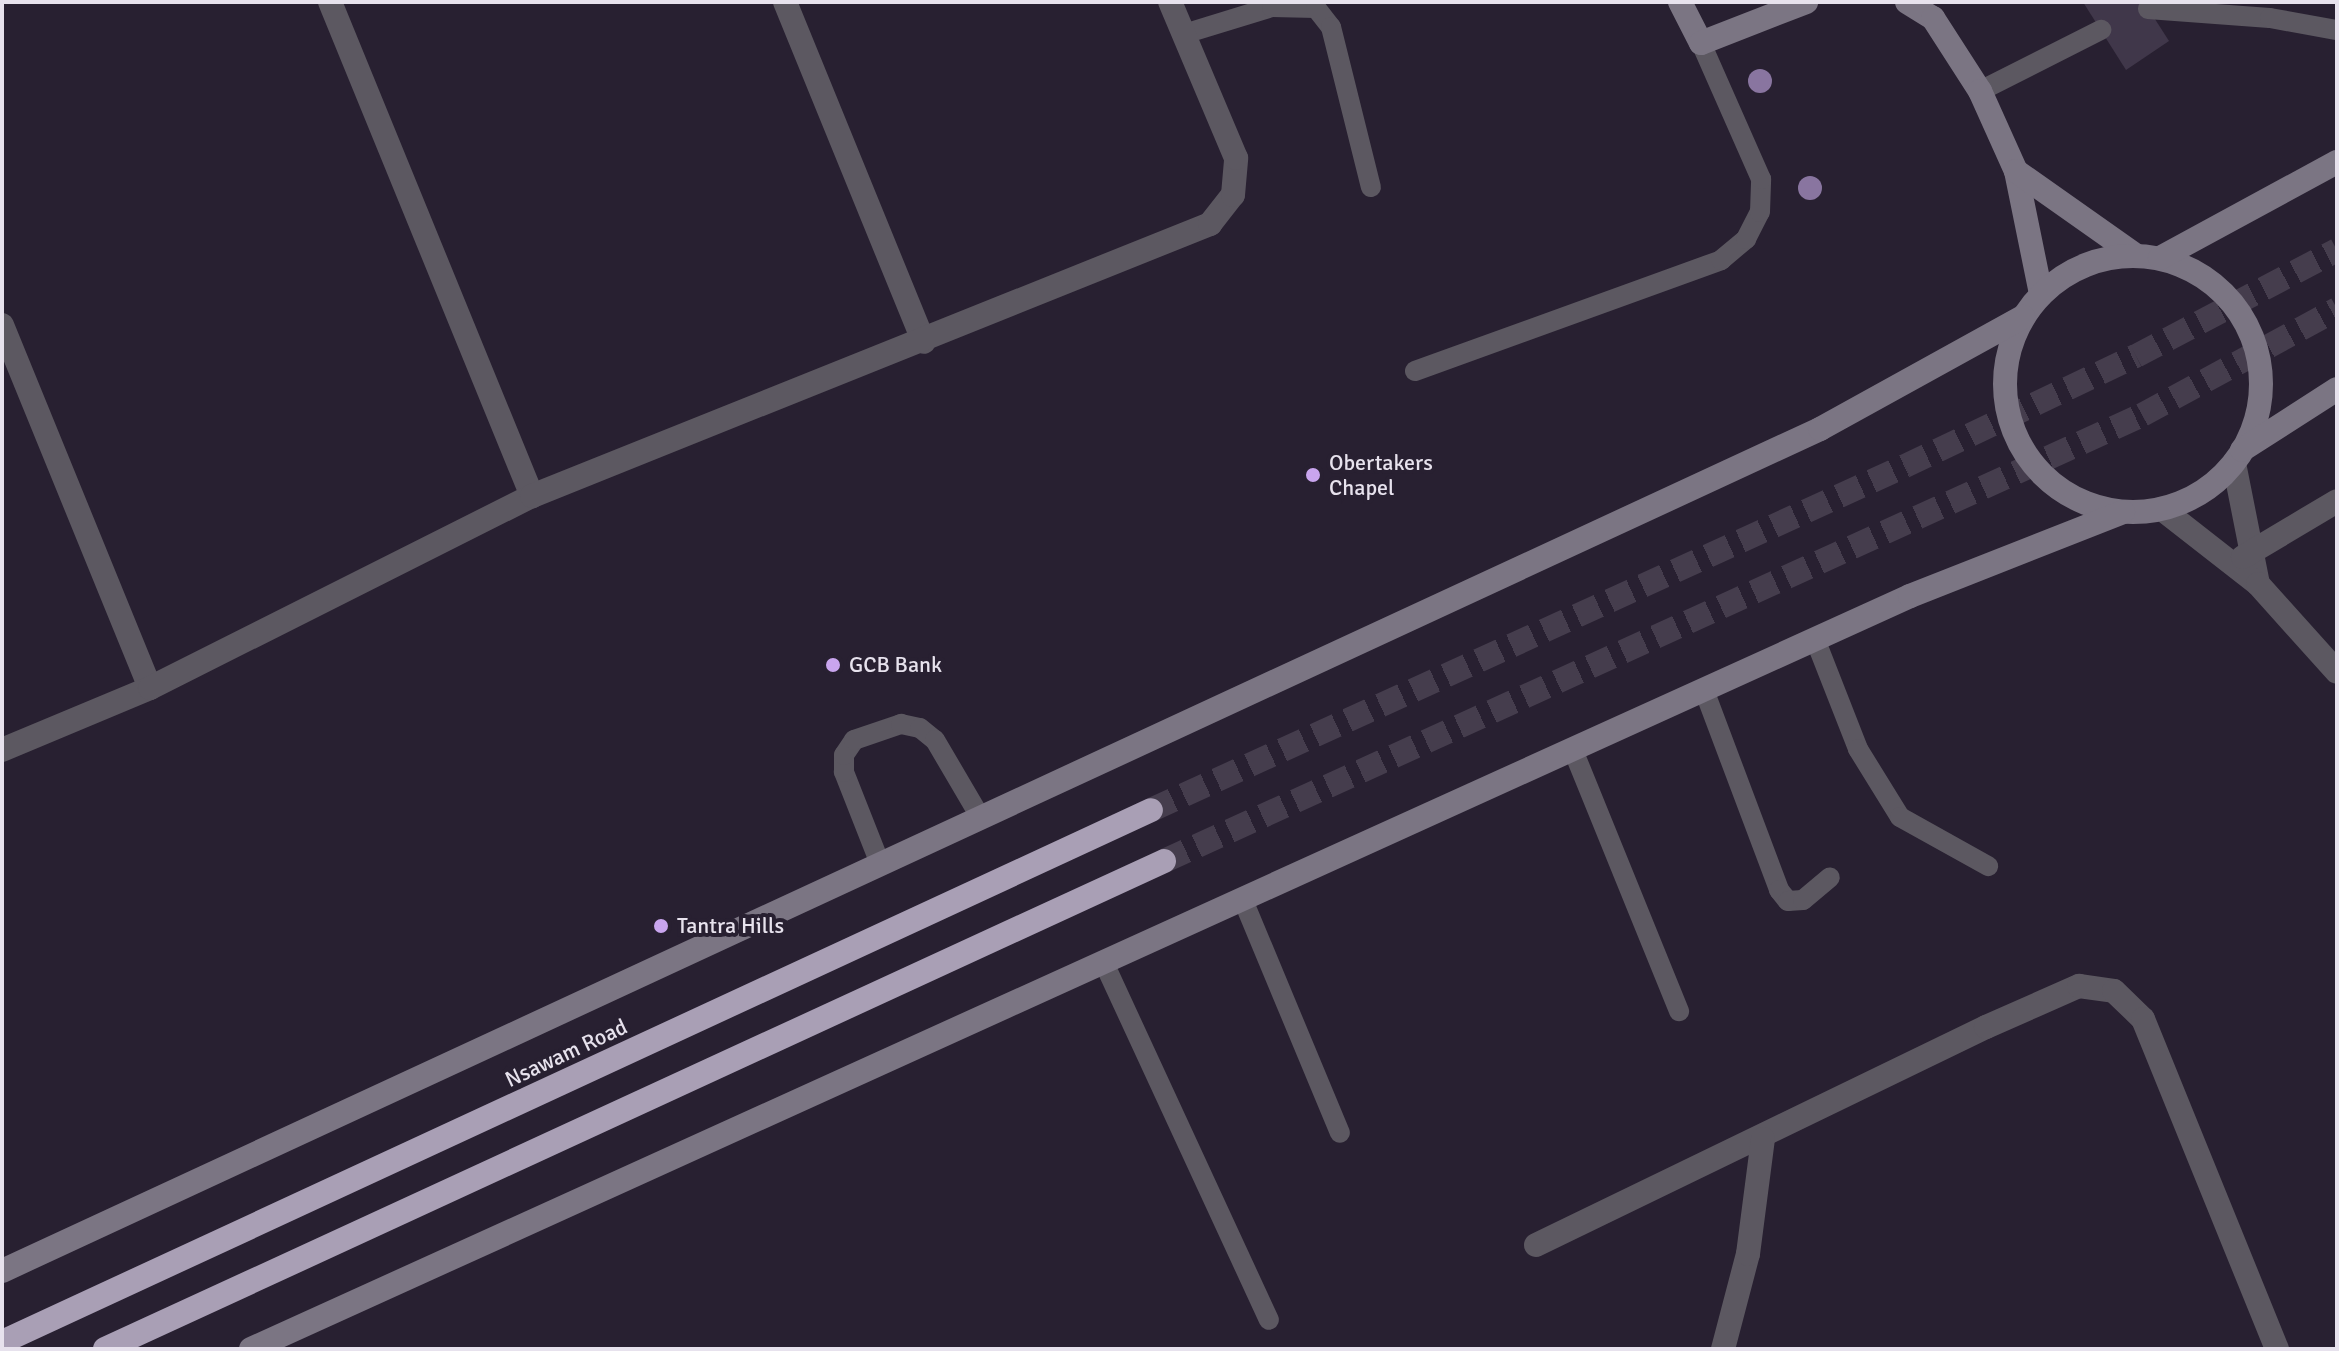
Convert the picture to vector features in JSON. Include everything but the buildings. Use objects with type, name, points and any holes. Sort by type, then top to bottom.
[{"type":"highway","name":"Nsawam Road","points":[[2,1342],[1151,810]]},
{"type":"highway","points":[[105,1349],[1164,861]]},
{"type":"main road","points":[[1680,2],[1701,43],[1806,2]]},
{"type":"main road","points":[[1907,2],[1933,18],[1980,91],[2016,171],[2041,294]]},
{"type":"main road","points":[[2160,258],[2337,162]]},
{"type":"main road","points":[[2016,171],[2135,255]]},
{"type":"main road","points":[[2135,255],[2160,258],[2220,289],[2250,331],[2261,381],[2252,431],[2238,456],[2214,484],[2162,509],[2123,512],[2098,507],[2060,490],[2029,460],[2011,422],[2005,379],[2023,317],[2041,294],[2069,272],[2101,259],[2135,255]]},
{"type":"main road","points":[[2,1271],[879,861],[1820,429],[2023,317]]},
{"type":"main road","points":[[2238,456],[2337,389]]},
{"type":"main road","points":[[251,1349],[1815,639],[2008,555],[2123,512]]},
{"type":"street","points":[[330,2],[532,496]]},
{"type":"street","points":[[785,2],[924,342]]},
{"type":"street","points":[[2,750],[150,688],[532,496],[924,342],[1210,224],[1233,195],[1236,158],[1170,2]]},
{"type":"street","points":[[2,325],[150,688]]},
{"type":"street","points":[[2238,456],[2258,584]]},
{"type":"street","points":[[2232,563],[2337,501]]},
{"type":"street","points":[[2162,509],[2258,584],[2337,672]]},
{"type":"street","points":[[1536,1245],[2079,986],[2114,991],[2143,1019],[2277,1349]]},
{"type":"street","points":[[1723,1349],[1748,1254],[1763,1139]]},
{"type":"lane","points":[[1184,34],[1272,7],[1316,8],[1331,27],[1371,187]]},
{"type":"lane","points":[[2148,9],[2270,18],[2337,30]]},
{"type":"lane","points":[[1980,91],[2101,30]]},
{"type":"lane","points":[[1415,371],[1721,260],[1746,239],[1760,212],[1761,179],[1701,43]]},
{"type":"lane","points":[[1815,639],[1858,749],[1900,817],[1988,866]]},
{"type":"lane","points":[[1704,690],[1779,890],[1788,901],[1803,900],[1830,877]]},
{"type":"lane","points":[[879,861],[844,772],[844,755],[854,740],[901,724],[920,728],[935,740],[979,815]]},
{"type":"lane","points":[[1573,750],[1679,1011]]},
{"type":"lane","points":[[1243,900],[1340,1133]]},
{"type":"lane","points":[[1104,963],[1269,1320]]},
{"type":"tunnel","points":[[1151,810],[1905,466],[2136,356],[2337,250]]},
{"type":"tunnel","points":[[1164,861],[2142,415],[2337,309]]},
{"type":"place","name":"Obertakers Chapel","points":[[1313,475]]},
{"type":"place","name":"GCB Bank","points":[[833,665]]},
{"type":"place","name":"Tantra Hills","points":[[661,926]]}]
